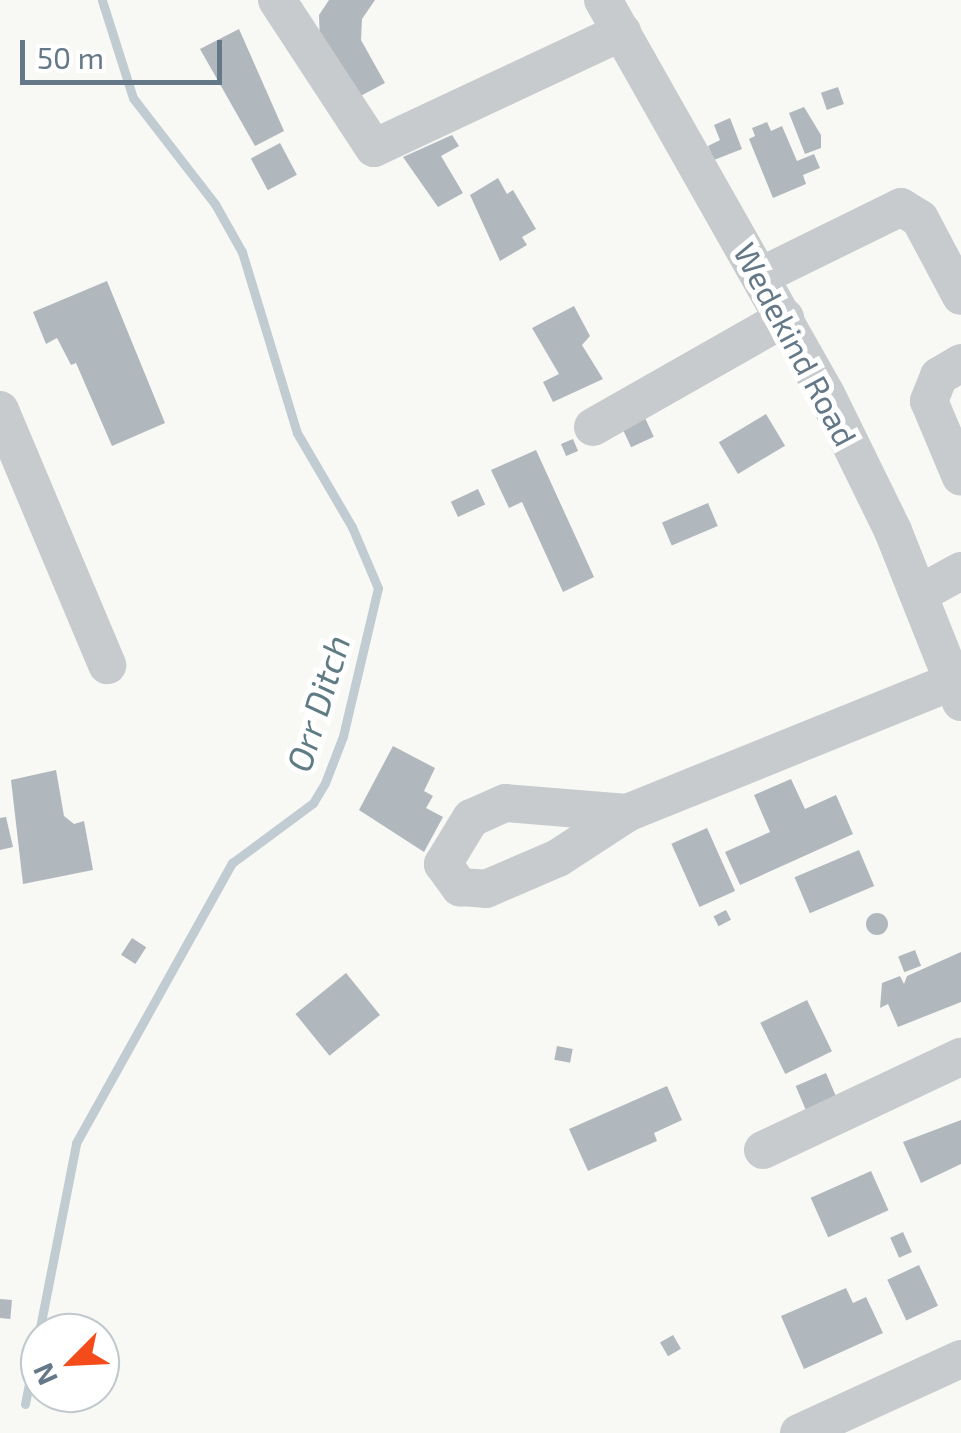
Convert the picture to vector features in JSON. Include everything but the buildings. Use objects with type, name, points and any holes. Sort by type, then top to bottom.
[{"type":"street","points":[[277,0],[374,148],[612,16]]},
{"type":"street","name":"Wedekind Road","points":[[612,16],[785,318],[919,594],[957,691]]},
{"type":"street","points":[[761,276],[901,207],[920,219],[961,296]]},
{"type":"street","points":[[593,427],[785,318]]},
{"type":"street","points":[[961,364],[934,381],[929,401],[961,477]]},
{"type":"street","points":[[0,410],[107,665]]},
{"type":"street","points":[[919,594],[961,571]]},
{"type":"street","points":[[627,813],[957,691]]},
{"type":"street","points":[[763,1150],[961,1057]]},
{"type":"street","points":[[799,1433],[961,1359]]},
{"type":"waterway","name":"Orr Ditch","points":[[43,1313],[76,1143],[232,863],[313,803],[325,783],[343,736],[378,588],[352,527],[297,433],[242,252],[215,204],[133,98],[102,0]]}]
